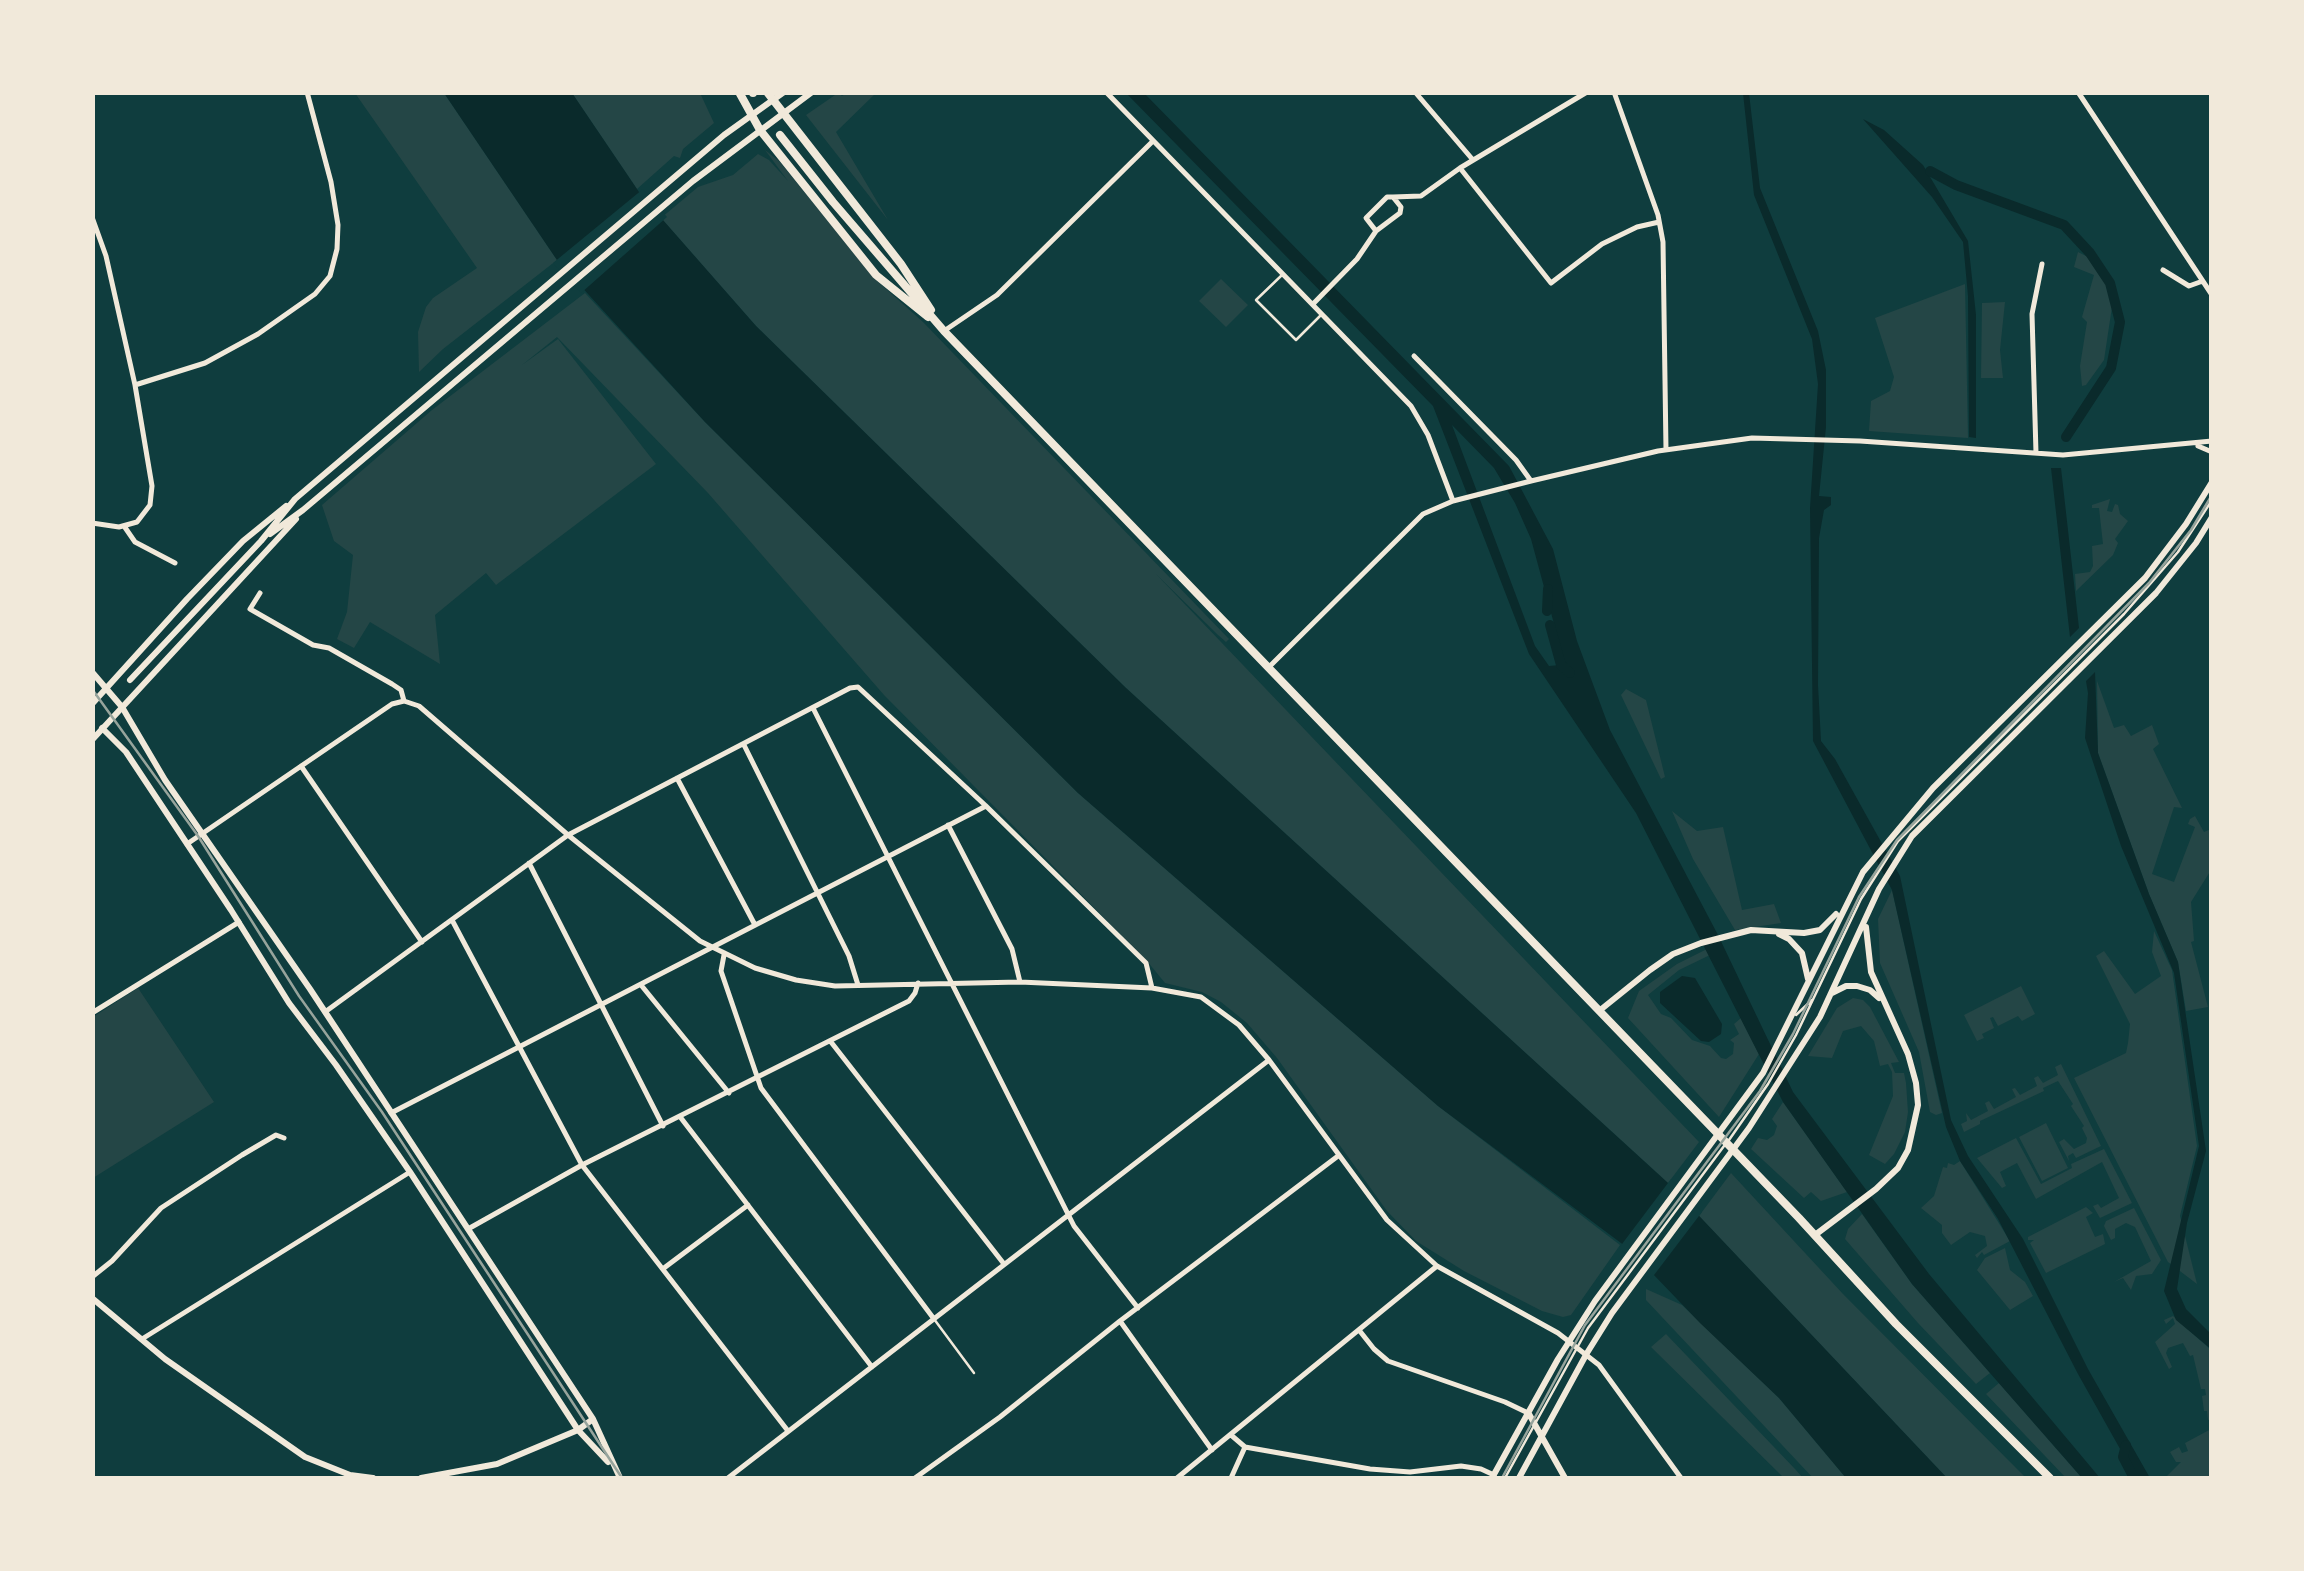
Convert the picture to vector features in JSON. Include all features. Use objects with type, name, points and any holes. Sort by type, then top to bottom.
[{"type":"main road","points":[[739,92],[760,130],[876,275],[942,329]]},
{"type":"main road","points":[[770,96],[901,264],[942,329]]},
{"type":"main road","points":[[780,135],[942,329],[1896,1324],[2050,1478]]},
{"type":"street","points":[[135,385],[205,363],[258,334],[315,294],[330,276],[338,226],[308,92]]},
{"type":"street","points":[[92,704],[243,542],[770,96],[784,92]]},
{"type":"street","points":[[261,541],[303,510],[693,181],[812,92]]},
{"type":"street","points":[[1106,92],[1419,416],[1453,501]]},
{"type":"street","points":[[1414,92],[1473,160]]},
{"type":"street","points":[[1376,231],[1366,218],[1387,197],[1421,196],[1586,92]]},
{"type":"street","points":[[1614,92],[1660,222],[1664,249],[1666,450]]},
{"type":"street","points":[[2078,92],[2212,295]]},
{"type":"street","points":[[942,329],[997,296],[1153,140]]},
{"type":"street","points":[[1460,168],[1551,282],[1602,244],[1636,227],[1660,222]]},
{"type":"street","points":[[1313,304],[1356,259],[1376,231],[1400,213],[1402,206],[1392,197]]},
{"type":"street","points":[[92,218],[106,256],[135,385],[152,496],[141,518],[124,526],[92,523]]},
{"type":"street","points":[[2036,453],[2032,314],[2042,264]]},
{"type":"street","points":[[2163,270],[2189,286],[2200,282]]},
{"type":"street","points":[[1414,356],[1516,460],[1527,482]]},
{"type":"street","points":[[1269,668],[1423,514],[1502,488],[1666,450],[1752,438],[2094,454],[2212,441]]},
{"type":"street","points":[[2196,445],[2212,452]]},
{"type":"street","points":[[1231,1435],[1245,1448],[1370,1469],[1431,1472],[1461,1466],[1482,1469],[1493,1477],[1569,1341],[1756,1085],[1863,872],[1900,824],[2145,578],[2212,482]]},
{"type":"street","points":[[130,680],[261,541],[295,499]]},
{"type":"street","points":[[92,740],[303,510]]},
{"type":"street","points":[[1519,1478],[1612,1312],[1746,1125],[1768,1101],[1832,993],[1879,888],[1912,836],[2156,593],[2212,517]]},
{"type":"street","points":[[124,526],[135,542],[176,563]]},
{"type":"street","points":[[260,593],[250,609],[392,684],[401,690],[404,701]]},
{"type":"street","points":[[92,672],[122,707],[164,780],[204,832],[325,1012],[593,1419],[612,1467]]},
{"type":"street","points":[[325,1012],[568,836],[858,687],[1146,963],[1152,988]]},
{"type":"street","points":[[188,844],[392,704],[404,701],[418,706],[568,836],[711,948],[724,954],[796,980],[834,986],[1020,982],[1152,988],[1184,992],[1210,1003],[1239,1025],[1269,1060],[1387,1220],[1437,1266],[1569,1341],[1599,1365],[1681,1478]]},
{"type":"street","points":[[813,708],[1069,1214],[1138,1308]]},
{"type":"street","points":[[92,718],[126,752],[288,1003],[410,1172],[578,1430],[620,1478]]},
{"type":"street","points":[[744,745],[849,956],[858,985]]},
{"type":"street","points":[[301,766],[422,942]]},
{"type":"street","points":[[677,778],[755,925]]},
{"type":"street","points":[[391,1113],[986,806]]},
{"type":"street","points":[[948,825],[1017,962],[1020,982]]},
{"type":"street","points":[[529,863],[663,1126]]},
{"type":"street","points":[[1598,1012],[1674,954],[1751,930],[1804,934],[1820,930],[1842,909]]},
{"type":"street","points":[[452,920],[582,1166],[788,1431]]},
{"type":"street","points":[[1815,1236],[1894,1172],[1908,1150],[1918,1105],[1908,1054],[1883,1002],[1866,952],[1866,920]]},
{"type":"street","points":[[92,1012],[239,922]]},
{"type":"street","points":[[1773,931],[1798,947],[1808,980]]},
{"type":"street","points":[[724,954],[721,971],[756,1079],[934,1319]]},
{"type":"street","points":[[467,1229],[582,1166],[908,1001],[916,994],[918,983]]},
{"type":"street","points":[[641,985],[728,1093]]},
{"type":"street","points":[[1832,993],[1857,986],[1870,990],[1883,1002]]},
{"type":"street","points":[[831,1042],[1004,1264]]},
{"type":"street","points":[[728,1478],[1269,1060]]},
{"type":"street","points":[[681,1118],[872,1367]]},
{"type":"street","points":[[92,1277],[162,1208],[259,1145],[276,1136],[284,1138]]},
{"type":"street","points":[[915,1478],[1338,1156]]},
{"type":"street","points":[[140,1340],[410,1172]]},
{"type":"street","points":[[664,1268],[748,1205]]},
{"type":"street","points":[[1177,1478],[1437,1266]]},
{"type":"street","points":[[92,1298],[140,1340],[305,1457],[350,1475],[373,1478]]},
{"type":"street","points":[[1120,1321],[1212,1450]]},
{"type":"street","points":[[1360,1330],[1388,1361],[1529,1414],[1565,1478]]},
{"type":"street","points":[[421,1478],[465,1475],[578,1430],[593,1419]]},
{"type":"street","points":[[1232,1478],[1245,1448]]},
{"type":"street","points":[[1368,1478],[1370,1469]]},
{"type":"lane","points":[[1283,274],[1256,300],[1296,340],[1323,314]]},
{"type":"lane","points":[[1505,1478],[1599,1304],[1746,1125],[1861,899],[1898,841],[2124,614],[2178,552],[2212,500]]},
{"type":"lane","points":[[1792,1019],[1813,999]]},
{"type":"lane","points":[[934,1319],[974,1373]]},
{"type":"shaded area","points":[[355,93],[444,93],[557,260],[419,372],[418,332],[426,307],[477,268]]},
{"type":"shaded area","points":[[444,93],[572,93],[641,195],[756,326],[1126,688],[1668,1183],[1947,1478],[1846,1478],[1779,1398],[1629,1249],[1438,1106],[1078,793],[705,422],[557,260]]},
{"type":"shaded area","points":[[572,93],[700,93],[714,123],[683,149],[680,158],[674,156],[637,189]]},
{"type":"shaded area","points":[[838,93],[876,93],[836,132],[888,220],[806,115]]},
{"type":"shaded area","points":[[1126,93],[1144,93],[1509,466],[1553,549],[1577,641],[1610,730],[1718,935],[1793,1092],[1929,1274],[2100,1478],[2082,1478],[1912,1284],[1783,1102],[1636,813],[1529,654],[1433,406]],"holes":[[[1452,425],[1494,468],[1531,539],[1563,657],[1560,665],[1549,666],[1535,646]]]},
{"type":"shaded area","points":[[1743,93],[1749,93],[1760,188],[1818,331],[1826,370],[1826,427],[1819,496],[1831,497],[1831,505],[1824,510],[1819,538],[1821,741],[1900,876],[1951,1120],[1968,1156],[2023,1239],[2088,1369],[2150,1478],[2137,1478],[2133,1472],[1998,1219],[1960,1161],[1946,1127],[1892,890],[1813,741],[1810,508],[1818,384],[1812,339],[1754,195]]},
{"type":"shaded area","points":[[1863,119],[1884,130],[1923,165],[1968,241],[1976,315],[1976,438],[1969,437],[1968,296],[1963,242],[1932,197]]},
{"type":"shaded area","points":[[765,150],[779,161],[876,280],[923,322],[1229,639],[1226,642],[1218,635],[1156,574],[1699,1142],[1668,1183],[1126,688],[756,326],[661,218],[698,187],[733,175],[758,154],[788,181]]},
{"type":"shaded area","points":[[2078,252],[2088,257],[2107,283],[2112,307],[2104,360],[2082,386],[2080,366],[2087,322],[2082,317],[2094,275],[2074,267]]},
{"type":"shaded area","points":[[1221,279],[1248,305],[1226,327],[1199,301]]},
{"type":"shaded area","points":[[1965,284],[1968,438],[1869,431],[1871,401],[1890,391],[1894,377],[1875,318]]},
{"type":"shaded area","points":[[585,293],[705,422],[1078,793],[1438,1106],[1620,1245],[1571,1315],[1563,1317],[1542,1311],[1416,1241],[1387,1211],[1277,1058],[1247,1023],[1202,992],[1165,983],[884,695],[708,493],[557,337],[522,365],[558,339],[656,464],[496,585],[486,573],[435,615],[440,664],[370,622],[354,648],[337,639],[347,612],[353,555],[334,541],[322,505],[432,410]]},
{"type":"shaded area","points":[[2005,302],[2000,350],[2003,378],[1981,378],[1982,303]]},
{"type":"shaded area","points":[[2051,468],[2061,468],[2079,628],[2070,637]]},
{"type":"shaded area","points":[[2110,499],[2107,511],[2112,512],[2118,505],[2120,514],[2128,521],[2115,539],[2118,543],[2113,555],[2076,591],[2075,574],[2090,572],[2092,546],[2103,544],[2099,508],[2092,505]]},
{"type":"shaded area","points":[[2095,672],[2098,753],[2178,962],[2206,1151],[2187,1223],[2177,1289],[2186,1309],[2211,1334],[2211,1349],[2176,1320],[2164,1291],[2199,1146],[2174,973],[2121,846],[2085,738],[2086,681]]},
{"type":"shaded area","points":[[2097,681],[2114,728],[2124,725],[2131,736],[2152,725],[2159,744],[2153,749],[2182,808],[2174,807],[2152,874],[2174,882],[2195,827],[2188,824],[2190,819],[2195,816],[2204,832],[2211,829],[2211,870],[2191,902],[2191,942],[2208,1007],[2186,1011],[2178,962],[2098,753]]},
{"type":"shaded area","points":[[1626,689],[1646,700],[1665,777],[1661,779],[1621,695]]},
{"type":"shaded area","points":[[1672,811],[1697,831],[1723,827],[1742,910],[1774,904],[1781,923],[1735,930],[1693,859]]},
{"type":"shaded area","points":[[1892,890],[1942,1113],[1936,1115],[1930,1112],[1919,1052],[1880,963],[1878,919]]},
{"type":"shaded area","points":[[2154,931],[2172,970],[2197,1146],[2180,1216],[2197,1284],[2168,1262],[2074,1078],[2126,1053],[2128,1043],[2130,1024],[2096,956],[2104,951],[2135,994],[2161,976],[2152,952]]},
{"type":"shaded area","points":[[1707,949],[1710,955],[1679,970],[1648,995],[1661,1014],[1671,1018],[1692,1040],[1710,1046],[1721,1058],[1733,1054],[1734,1043],[1730,1040],[1739,1034],[1734,1024],[1741,1018],[1759,1054],[1719,1117],[1628,1018],[1639,991],[1677,964]]},
{"type":"shaded area","points":[[1682,976],[1695,978],[1722,1024],[1721,1034],[1709,1042],[1701,1041],[1660,1003],[1660,992]]},
{"type":"shaded area","points":[[2021,986],[2035,1014],[2022,1021],[2018,1016],[1998,1026],[1990,1018],[1994,1028],[1977,1041],[1964,1015]]},
{"type":"shaded area","points":[[138,988],[214,1102],[93,1178],[93,1017]]},
{"type":"shaded area","points":[[1853,998],[1870,1007],[1899,1062],[1891,1063],[1895,1073],[1904,1073],[1906,1083],[1905,1132],[1885,1164],[1869,1155],[1893,1096],[1892,1072],[1888,1064],[1880,1066],[1874,1041],[1861,1026],[1843,1031],[1832,1058],[1808,1056],[1837,1008]]},
{"type":"shaded area","points":[[2061,1064],[2101,1146],[2076,1158],[2073,1153],[2068,1156],[2069,1161],[2059,1142],[2064,1139],[2074,1149],[2086,1143],[2087,1138],[2058,1081],[1964,1132],[1961,1124],[1967,1121],[1966,1113],[1971,1120],[1988,1111],[1985,1103],[1989,1101],[1994,1109],[2016,1097],[2012,1089],[2020,1095],[2037,1086],[2034,1078],[2038,1076],[2043,1083],[2058,1075],[2055,1067]]},
{"type":"shaded area","points":[[1783,1102],[1847,1192],[1821,1201],[1811,1192],[1804,1198],[1751,1149],[1758,1138],[1767,1140],[1774,1135],[1777,1126],[1772,1119]]},
{"type":"shaded area","points":[[2046,1123],[2068,1168],[2042,1181],[2019,1137]]},
{"type":"shaded area","points":[[2016,1138],[2041,1184],[2104,1149],[2132,1203],[2100,1218],[2093,1206],[2098,1204],[2101,1208],[2119,1198],[2102,1162],[2036,1199],[2017,1163],[2000,1172],[2006,1186],[2002,1188],[1977,1158]]},
{"type":"shaded area","points":[[1960,1161],[2010,1241],[1984,1255],[1982,1252],[1977,1258],[1975,1255],[1987,1246],[1985,1236],[1970,1232],[1951,1245],[1942,1233],[1942,1225],[1921,1208],[1934,1196],[1943,1167]]},
{"type":"shaded area","points":[[1731,1173],[1843,1294],[2026,1478],[1947,1478],[1699,1216]]},
{"type":"shaded area","points":[[2086,1207],[2093,1213],[2086,1217],[2095,1237],[2103,1234],[2105,1244],[2046,1273],[2030,1243],[2034,1240],[2028,1237]]},
{"type":"shaded area","points":[[2134,1208],[2161,1260],[2152,1274],[2136,1276],[2131,1290],[2123,1278],[2114,1282],[2151,1261],[2135,1227],[2126,1223],[2115,1229],[2115,1238],[2111,1240],[2104,1226],[2106,1221]]},
{"type":"shaded area","points":[[1862,1214],[1912,1284],[1990,1373],[1976,1384],[1845,1239],[1848,1229]]},
{"type":"shaded area","points":[[2005,1248],[2010,1270],[2025,1282],[2033,1296],[2010,1310],[1977,1270],[1985,1258]]},
{"type":"shaded area","points":[[1646,1289],[1682,1305],[1779,1398],[1846,1478],[1813,1478],[1646,1300]]},
{"type":"shaded area","points":[[2173,1316],[2211,1350],[2211,1419],[2204,1411],[2205,1389],[2201,1389],[2193,1355],[2183,1343],[2168,1348],[2172,1367],[2169,1369],[2155,1342],[2175,1324],[2173,1318],[2166,1324],[2164,1320]]},
{"type":"shaded area","points":[[1666,1334],[1803,1478],[1784,1478],[1651,1347]]},
{"type":"shaded area","points":[[1999,1383],[2082,1478],[2066,1478],[1986,1394]]},
{"type":"shaded area","points":[[2211,1429],[2211,1478],[2165,1478],[2181,1462],[2176,1462],[2170,1452],[2179,1447],[2182,1453],[2188,1451],[2185,1443]]},
{"type":"pier","points":[[643,189],[667,217],[581,293],[553,263]]},
{"type":"pier","points":[[1671,1179],[1702,1212],[1651,1279],[1619,1248]]},
{"type":"waterway","points":[[1930,171],[1956,185],[2064,225],[2110,283],[2120,322],[2111,368],[2066,437]]},
{"type":"waterway","points":[[1547,611],[1548,589]]},
{"type":"waterway","points":[[1550,625],[1561,665],[1570,673]]},
{"type":"waterway","points":[[2126,1445],[2123,1457],[2134,1478]]},
{"type":"tram line","points":[[1502,1478],[1585,1325],[1760,1091],[1793,1034],[1859,897],[1897,840],[2149,583],[2191,530],[2212,495]]},
{"type":"tram line","points":[[92,689],[198,836],[299,996],[382,1112],[622,1478]]}]
